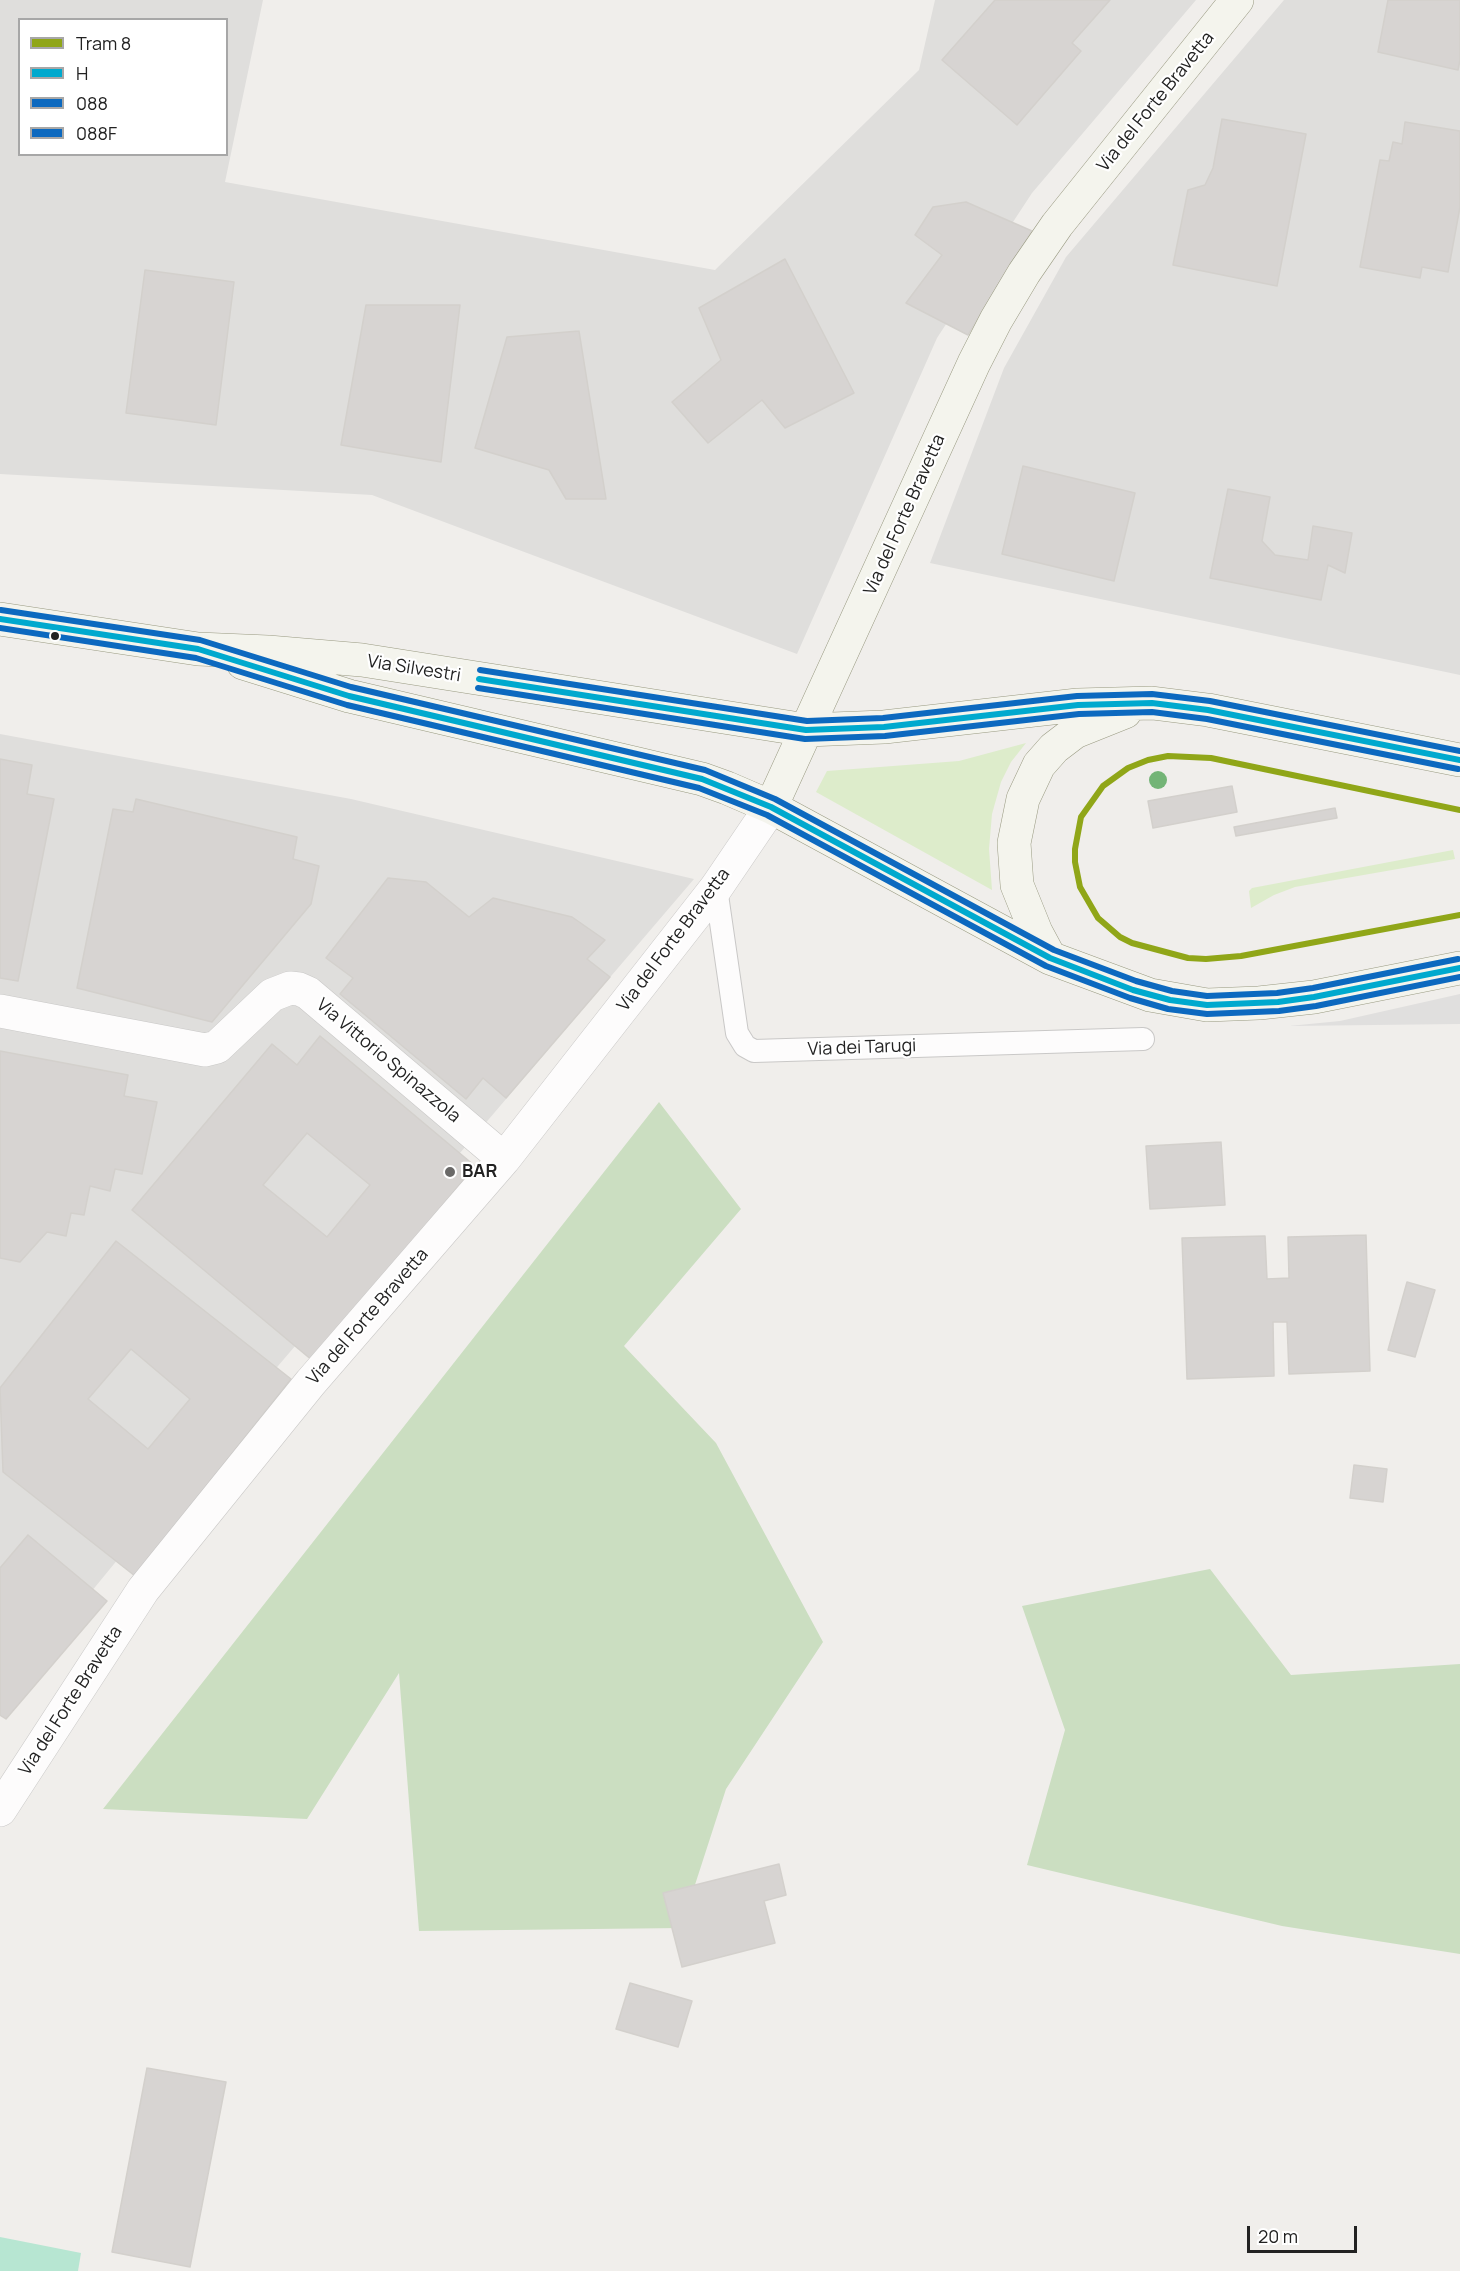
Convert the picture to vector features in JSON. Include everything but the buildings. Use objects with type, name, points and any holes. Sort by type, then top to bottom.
[{"type":"main road","name":"Via del Forte Bravetta","points":[[771,807],[974,363],[1024,273],[1057,225],[1237,0]]},
{"type":"main road","name":"Via Silvestri","points":[[0,619],[198,649],[362,660],[806,730],[884,728],[1078,705],[1152,703],[1208,710],[1460,760]]},
{"type":"main road","name":"Via Silvestri","points":[[198,649],[349,696],[702,779],[771,807],[1050,958],[1133,990],[1170,1000],[1207,1005],[1259,1004],[1314,997],[1460,968]]},
{"type":"main road","points":[[1050,958],[1022,898],[1014,862],[1016,826],[1028,785],[1039,765],[1054,748],[1075,732],[1107,718],[1152,703]]},
{"type":"street","name":"Via del Forte Bravetta","points":[[0,1810],[143,1590],[311,1382],[504,1159],[716,888],[771,807]]},
{"type":"street","name":"Via Vittorio Spinazzola","points":[[0,1011],[205,1050],[216,1047],[272,996],[290,988],[299,989],[308,993],[504,1159]]},
{"type":"lane","name":"Via dei Tarugi","points":[[716,888],[737,1033],[745,1046],[754,1051],[1143,1039]]},
{"type":"shaded area","points":[[0,0],[263,0],[225,182],[715,270],[919,70],[935,0],[1196,0],[1032,193],[937,338],[797,654],[372,495],[0,474]]},
{"type":"shaded area","points":[[1284,0],[1460,0],[1460,675],[930,563],[1004,368],[1066,257]]},
{"type":"shaded area","points":[[0,734],[351,799],[694,879],[237,1414],[0,1703]]},
{"type":"shaded area","points":[[1460,994],[1460,1024],[1289,1026],[1340,1021]]},
{"type":"green space","points":[[1026,743],[1011,762],[1001,782],[992,814],[989,849],[992,890],[816,792],[827,771],[959,761]]},
{"type":"green space","points":[[1453,850],[1455,859],[1295,887],[1274,895],[1251,908],[1249,891],[1252,888]]},
{"type":"green space","points":[[659,1102],[741,1209],[624,1346],[716,1443],[823,1642],[726,1789],[681,1928],[419,1931],[399,1673],[307,1819],[103,1809]]},
{"type":"green space","points":[[1210,1569],[1291,1675],[1460,1664],[1460,1954],[1282,1926],[1027,1865],[1065,1730],[1022,1606]]},
{"type":"green space","points":[[0,2237],[81,2253],[78,2271],[0,2271]]},
{"type":"tram line","name":"8","points":[[1460,810],[1211,758],[1168,756],[1148,760],[1128,768],[1103,786],[1081,817],[1075,849],[1080,887],[1098,918],[1120,937],[1132,943],[1188,958],[1241,956],[1460,915]]},
{"type":"transit line","name":"088F","points":[[1,610],[200,640],[351,687],[705,770],[775,799],[1054,950],[1136,981],[1172,991],[1207,996],[1277,993],[1458,959]]},
{"type":"transit line","name":"H","points":[[0,619],[198,649],[349,696],[702,779],[771,807],[1050,958],[1133,990],[1170,1000],[1207,1005],[1278,1002],[1460,968]]},
{"type":"transit line","name":"088","points":[[0,628],[196,658],[347,705],[699,788],[767,815],[1046,966],[1130,998],[1168,1009],[1207,1014],[1279,1011],[1316,1006],[1460,977]]},
{"type":"transit line","name":"088F","points":[[480,670],[807,721],[883,718],[1077,696],[1152,694],[1210,701],[1460,751]]},
{"type":"transit line","name":"H","points":[[479,679],[806,730],[884,727],[1078,705],[1152,703],[1208,710],[1460,760]]},
{"type":"transit line","name":"088","points":[[478,688],[805,739],[885,736],[1079,714],[1152,712],[1207,719],[1458,769]]},
{"type":"place","name":"BAR","points":[[450,1172]]}]
